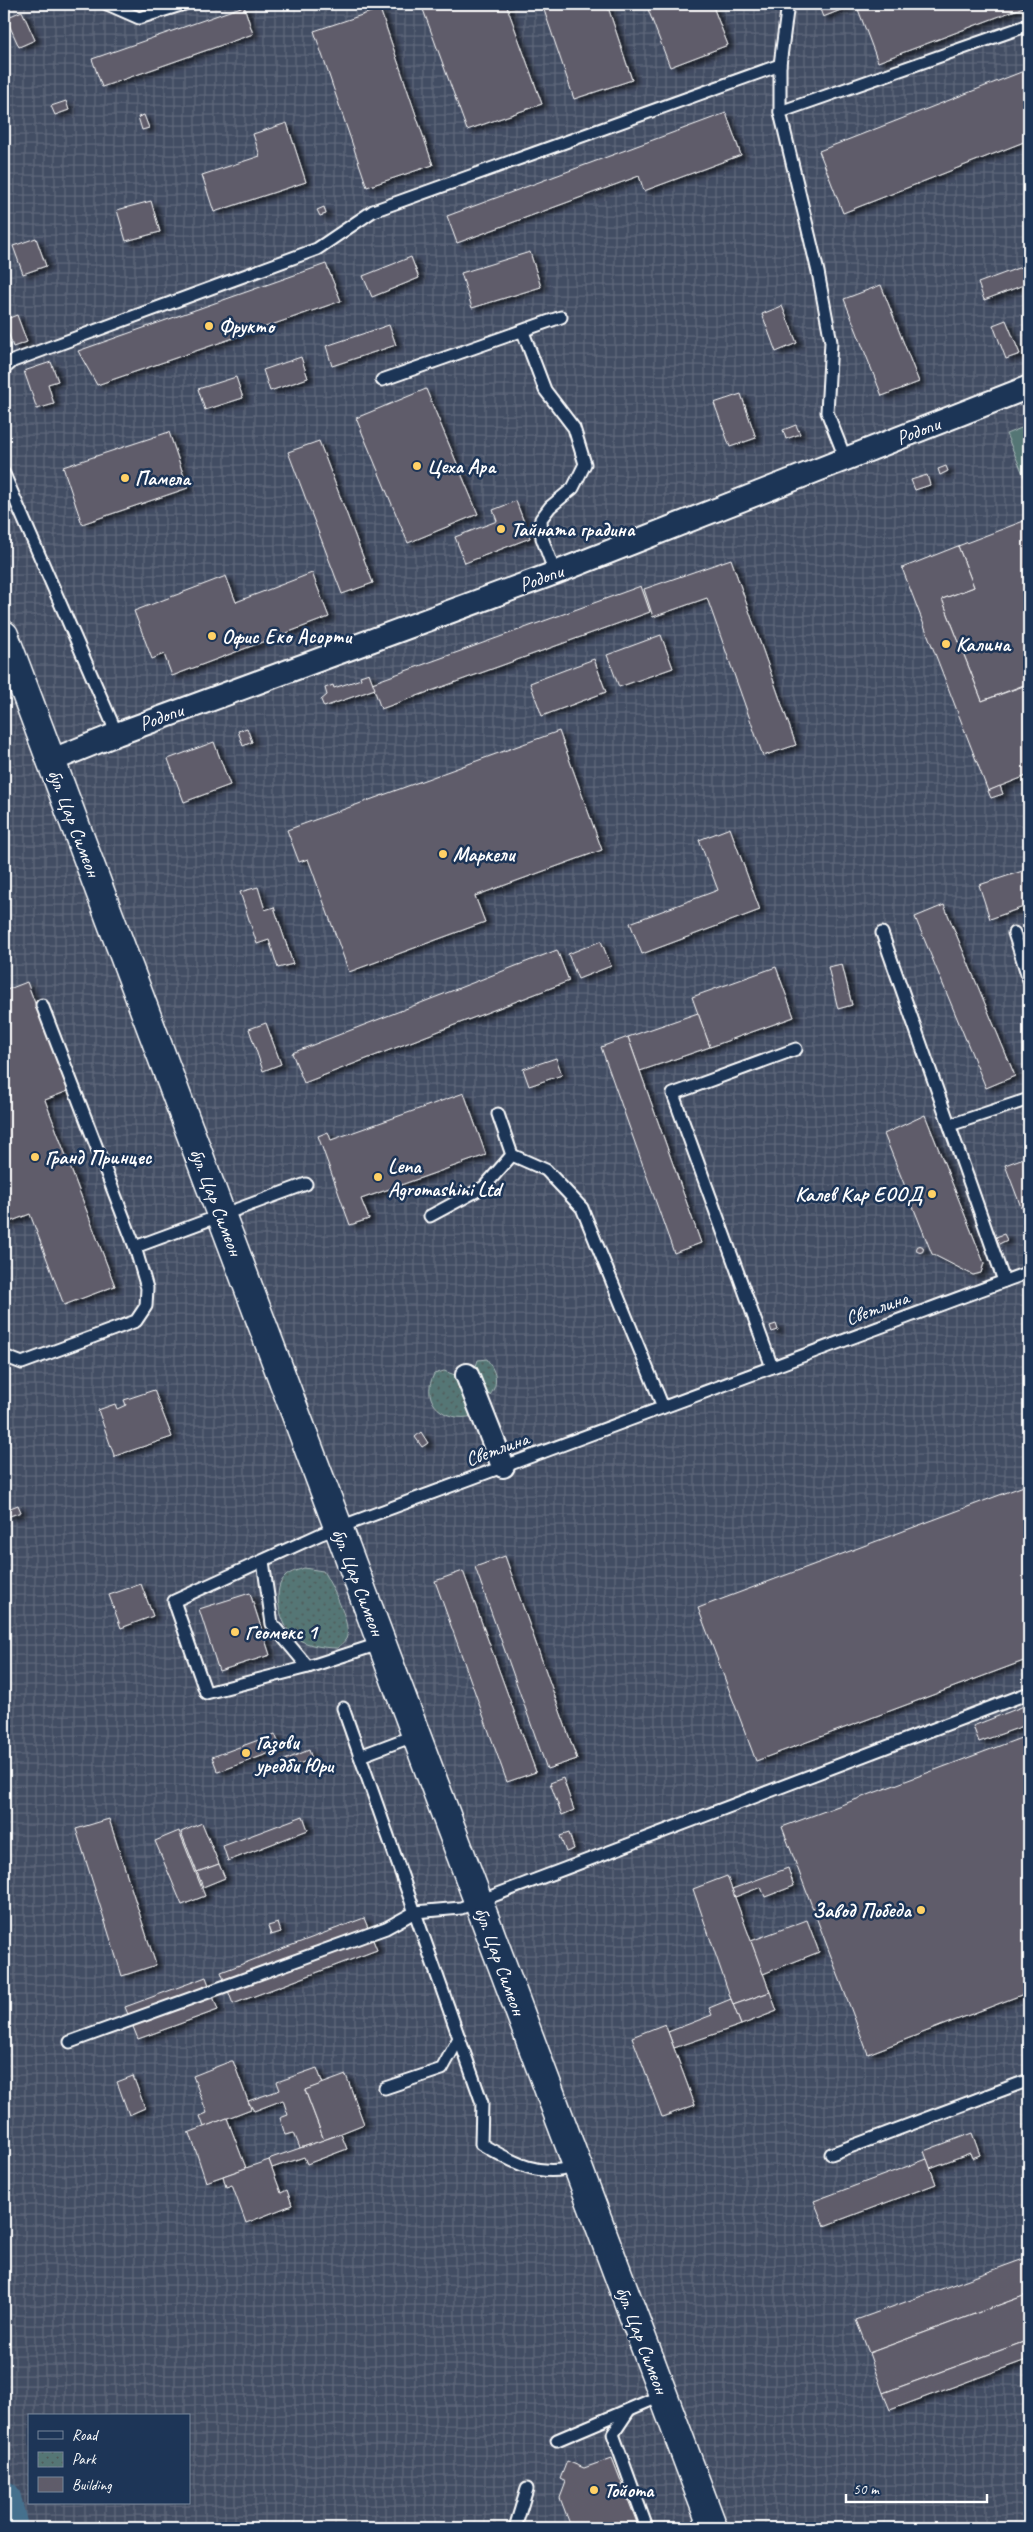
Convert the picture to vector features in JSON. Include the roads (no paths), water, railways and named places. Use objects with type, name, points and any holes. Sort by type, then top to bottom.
[{"type":"main road","name":"бул. Цар Симеон","points":[[4,635],[713,2528]]},
{"type":"street","name":"Родопи","points":[[50,761],[117,734],[556,573],[1029,388]]},
{"type":"street","points":[[467,1375],[503,1466]]},
{"type":"lane","points":[[108,4],[139,18],[184,4]]},
{"type":"lane","points":[[785,4],[787,11],[780,65],[780,112],[818,272],[831,342],[826,412],[846,460]]},
{"type":"lane","points":[[780,112],[1029,25]]},
{"type":"lane","points":[[4,369],[12,361],[317,249],[373,211],[780,65]]},
{"type":"lane","points":[[382,380],[523,332],[561,317]]},
{"type":"lane","points":[[523,332],[545,390],[574,428],[585,464],[573,488],[550,507],[541,519],[542,538],[556,573]]},
{"type":"lane","points":[[4,474],[117,734]]},
{"type":"lane","points":[[882,933],[1004,1282]]},
{"type":"lane","points":[[1014,933],[1029,980]]},
{"type":"lane","points":[[4,1356],[22,1363],[136,1321],[146,1306],[147,1288],[135,1247],[42,1005]]},
{"type":"lane","points":[[772,1367],[673,1094],[796,1049]]},
{"type":"lane","points":[[950,1125],[1029,1099]]},
{"type":"lane","points":[[498,1114],[512,1155],[546,1170],[582,1208],[662,1407]]},
{"type":"lane","points":[[430,1216],[484,1187],[512,1155]]},
{"type":"lane","points":[[135,1247],[222,1217],[306,1184]]},
{"type":"lane","name":"Светлина","points":[[308,1667],[206,1693],[174,1601],[338,1527],[1029,1272]]},
{"type":"lane","points":[[263,1561],[272,1624],[308,1667],[382,1643]]},
{"type":"lane","points":[[70,2042],[386,1928],[415,1912],[460,1908],[1029,1693]]},
{"type":"lane","points":[[343,1708],[482,2103],[481,2144],[511,2161],[536,2169],[559,2172],[577,2166]]},
{"type":"lane","points":[[360,1756],[416,1735]]},
{"type":"lane","points":[[384,2088],[442,2068],[459,2038]]},
{"type":"lane","points":[[831,2154],[1029,2080]]},
{"type":"lane","points":[[557,2440],[663,2395]]},
{"type":"lane","points":[[629,2410],[613,2434],[647,2528]]},
{"type":"lane","points":[[515,2528],[527,2489]]},
{"type":"waterway","points":[[4,2498],[11,2528]]},
{"type":"place","name":"Фрукто","points":[[209,326]]},
{"type":"place","name":"Цеха Ара","points":[[417,466]]},
{"type":"place","name":"Памела","points":[[125,478]]},
{"type":"place","name":"Тайната градина","points":[[501,529]]},
{"type":"place","name":"Офис Еко Асорти","points":[[212,636]]},
{"type":"place","name":"Калина","points":[[946,644]]},
{"type":"place","name":"Маркели","points":[[443,854]]},
{"type":"place","name":"Гранд Принцес","points":[[35,1157]]},
{"type":"place","name":"Lena Agromashini Ltd","points":[[378,1177]]},
{"type":"place","name":"Калев Кар ЕООД","points":[[932,1194]]},
{"type":"place","name":"Геомекс 1","points":[[235,1632]]},
{"type":"place","name":"Газови уредби Юри","points":[[246,1753]]},
{"type":"place","name":"Завод Победа","points":[[921,1910]]},
{"type":"place","name":"Тойота","points":[[594,2490]]}]
